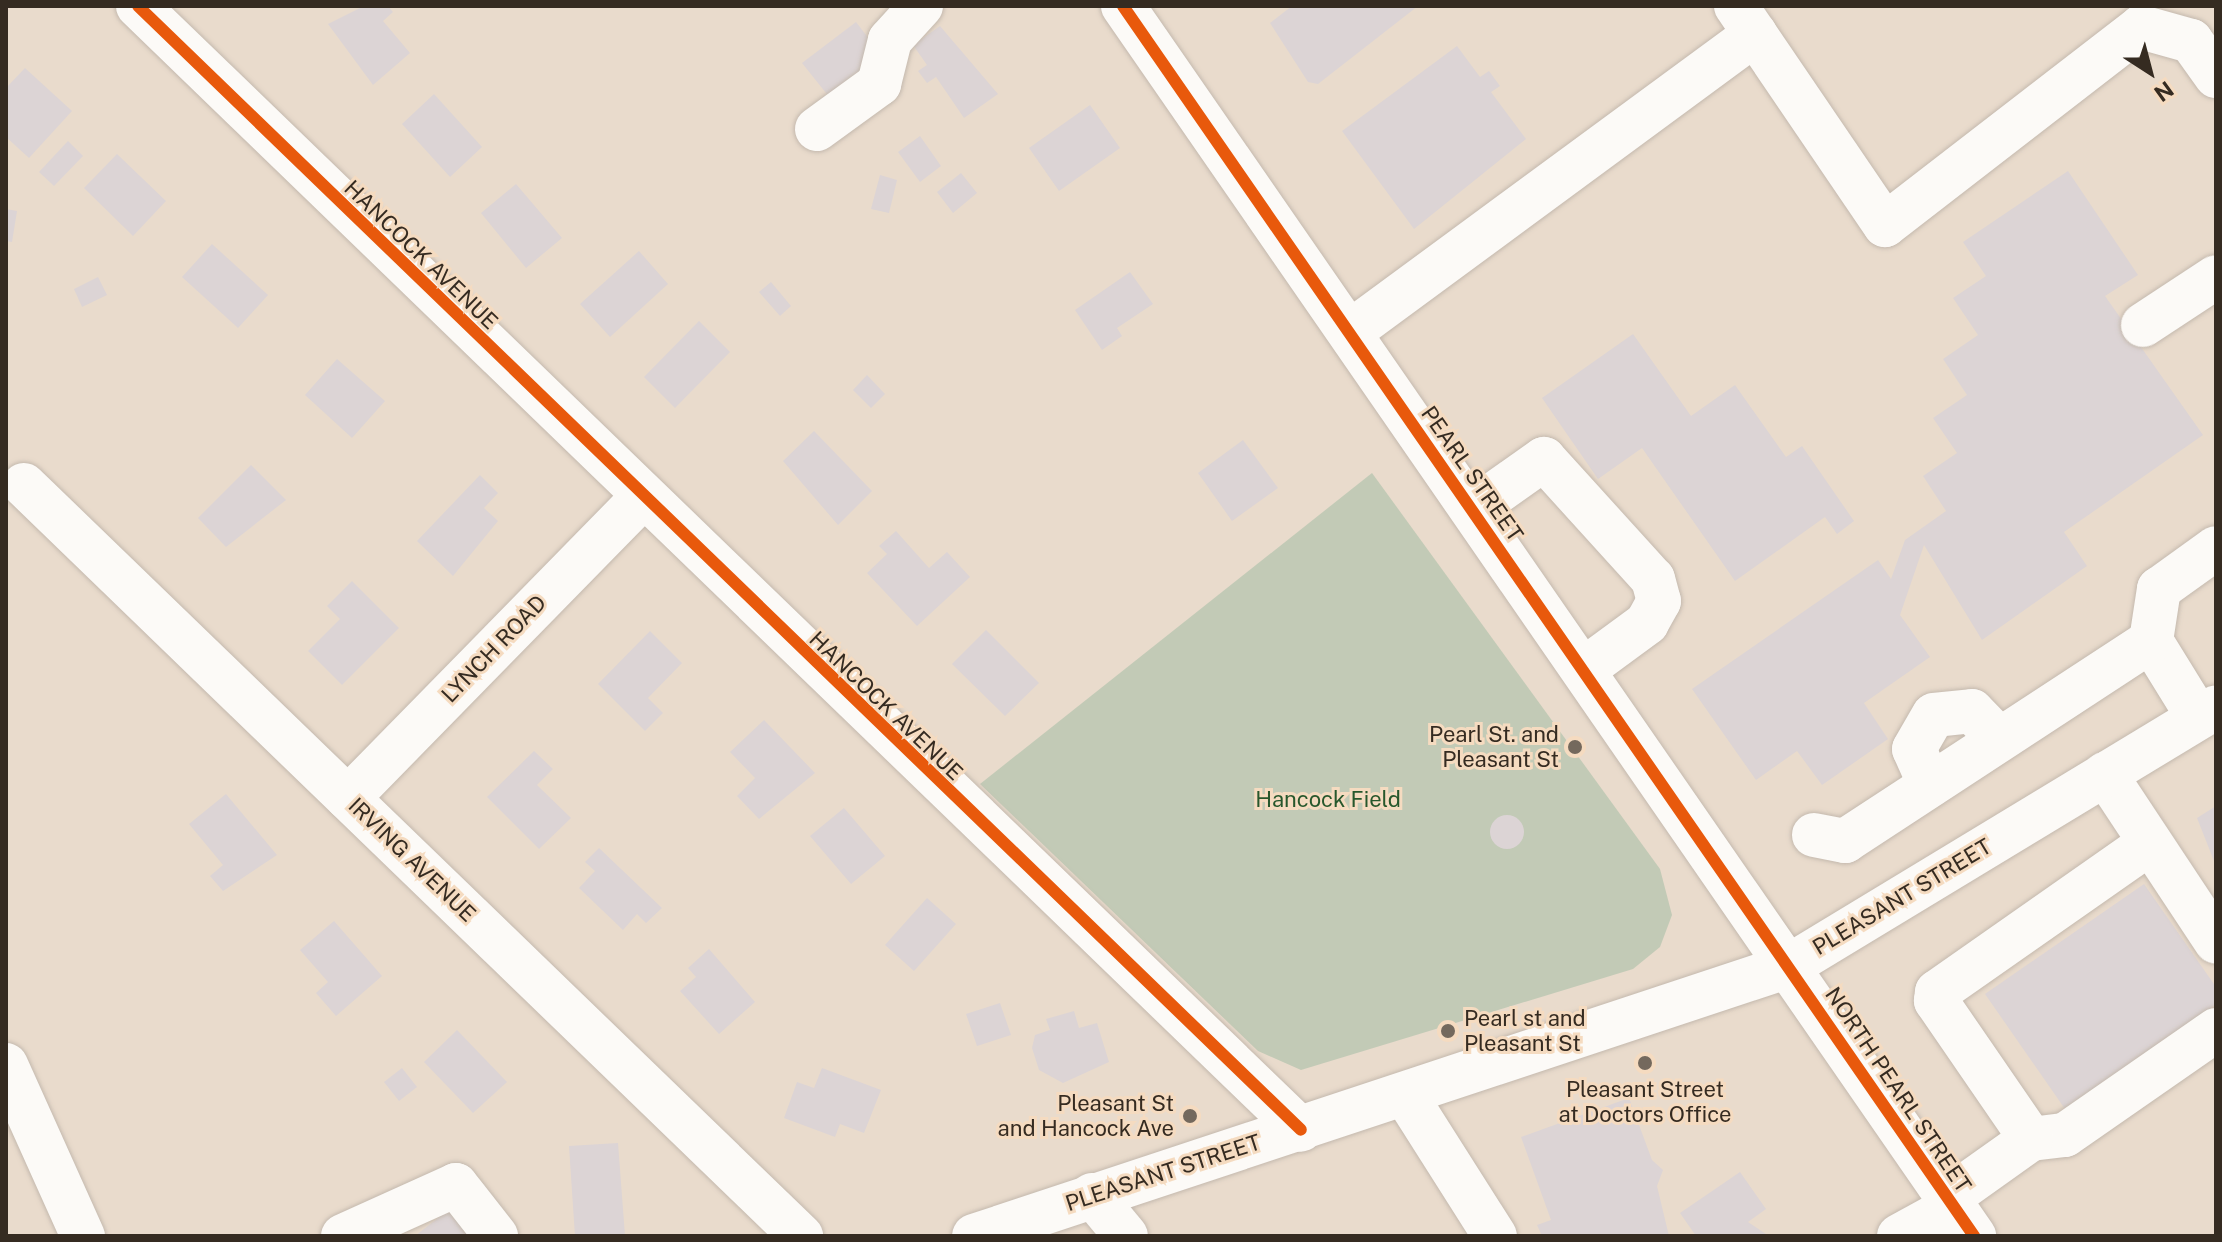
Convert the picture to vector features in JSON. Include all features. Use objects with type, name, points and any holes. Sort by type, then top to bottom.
[{"type":"main road","name":"HANCOCK AVENUE","points":[[138,6],[641,499],[1301,1130]]},
{"type":"main road","points":[[817,129],[879,84],[890,40],[921,6]]},
{"type":"main road","name":"PEARL STREET","points":[[1123,6],[1789,966]]},
{"type":"main road","points":[[1350,332],[1745,20],[1885,225],[2132,16],[2208,47]]},
{"type":"main road","points":[[2143,325],[2216,277]]},
{"type":"main road","points":[[1473,509],[1544,459],[1653,579],[1659,601],[1647,623],[1583,670]]},
{"type":"main road","name":"IRVING AVENUE","points":[[24,485],[801,1236]]},
{"type":"main road","name":"LYNCH ROAD","points":[[348,798],[641,499]]},
{"type":"main road","points":[[2207,712],[2151,641],[2159,589],[2216,548]]},
{"type":"main road","points":[[1814,835],[1845,841],[1930,785],[1914,749],[1934,715],[1972,711],[1999,739],[2151,641]]},
{"type":"main road","name":"PLEASANT STREET","points":[[974,1236],[1092,1195],[1406,1096],[1789,966],[2207,712]]},
{"type":"main road","points":[[2105,774],[2216,942]]},
{"type":"main road","points":[[2031,1139],[1936,1001],[1937,992],[2150,843]]},
{"type":"main road","name":"NORTH PEARL STREET","points":[[1789,966],[1959,1213]]},
{"type":"main road","points":[[1899,1236],[1959,1213],[2031,1139],[2065,1135],[2216,1030]]},
{"type":"main road","points":[[6,1065],[83,1236]]},
{"type":"main road","points":[[1406,1096],[1495,1236]]},
{"type":"main road","points":[[343,1236],[456,1185],[496,1236]]},
{"type":"main road","points":[[1092,1195],[1126,1236]]},
{"type":"green space","name":"Hancock Field","points":[[1372,473],[1660,869],[1672,915],[1660,947],[1633,969],[1301,1070],[1258,1051],[980,784]]},
{"type":"building","points":[[364,6],[388,6],[393,12],[383,21],[410,53],[373,85],[328,24]]},
{"type":"building","points":[[1292,6],[1418,6],[1318,84],[1308,82],[1270,23]]},
{"type":"building","points":[[856,22],[883,57],[830,98],[802,63]]},
{"type":"building","points":[[940,26],[998,94],[964,118],[936,77],[927,83],[918,71],[927,65],[913,45]]},
{"type":"building","points":[[1457,46],[1480,77],[1489,71],[1500,86],[1491,92],[1526,139],[1414,229],[1342,131]]},
{"type":"building","points":[[25,68],[72,111],[29,158],[6,137],[6,88]]},
{"type":"building","points":[[434,94],[482,147],[450,177],[402,124]]},
{"type":"building","points":[[1090,105],[1120,148],[1059,191],[1029,148]]},
{"type":"building","points":[[920,136],[941,166],[920,182],[898,152]]},
{"type":"building","points":[[68,141],[83,156],[54,186],[39,172]]},
{"type":"building","points":[[117,154],[166,201],[133,236],[84,188]]},
{"type":"building","points":[[2068,171],[2138,275],[2105,296],[2203,435],[2064,532],[2087,566],[1982,640],[1924,545],[1900,615],[1930,657],[1864,703],[1888,739],[1822,785],[1797,751],[1756,780],[1692,689],[1878,560],[1891,579],[1905,540],[1946,511],[1923,476],[1957,453],[1933,418],[1967,395],[1943,359],[1978,335],[1953,298],[1986,276],[1963,242]]},
{"type":"building","points":[[961,173],[977,193],[953,213],[937,192]]},
{"type":"building","points":[[880,175],[897,180],[889,213],[871,209]]},
{"type":"building","points":[[516,184],[562,238],[526,268],[481,213]]},
{"type":"building","points":[[6,209],[17,211],[12,242],[6,241]]},
{"type":"building","points":[[212,244],[268,295],[238,328],[182,277]]},
{"type":"building","points":[[639,251],[668,284],[610,337],[580,304]]},
{"type":"building","points":[[1130,272],[1153,304],[1117,328],[1122,336],[1102,350],[1075,310]]},
{"type":"building","points":[[98,277],[107,295],[82,307],[74,289]]},
{"type":"building","points":[[771,282],[791,306],[780,316],[759,292]]},
{"type":"building","points":[[699,321],[730,352],[675,408],[644,377]]},
{"type":"building","points":[[1633,334],[1691,416],[1735,385],[1786,457],[1802,446],[1854,521],[1837,534],[1825,517],[1735,581],[1642,448],[1598,479],[1542,398]]},
{"type":"building","points":[[337,359],[385,401],[352,438],[305,395]]},
{"type":"building","points":[[867,375],[885,394],[871,408],[853,390]]},
{"type":"building","points":[[814,431],[872,491],[838,525],[783,461]]},
{"type":"building","points":[[1243,440],[1278,488],[1232,521],[1198,473]]},
{"type":"building","points":[[251,465],[286,500],[226,547],[198,518]]},
{"type":"building","points":[[480,475],[498,493],[484,508],[498,521],[453,576],[417,541]]},
{"type":"building","points":[[896,531],[929,568],[947,552],[970,577],[917,626],[867,573],[887,554],[879,546]]},
{"type":"building","points":[[352,581],[399,628],[342,685],[308,651],[340,619],[327,606]]},
{"type":"building","points":[[986,630],[1039,683],[1005,716],[952,664]]},
{"type":"building","points":[[650,631],[682,663],[648,698],[663,713],[645,731],[598,684]]},
{"type":"building","points":[[764,720],[815,773],[759,819],[737,796],[755,778],[730,752]]},
{"type":"building","points":[[534,751],[553,769],[537,785],[571,818],[539,849],[487,797]]},
{"type":"building","points":[[226,794],[277,855],[223,891],[210,876],[223,865],[189,824]]},
{"type":"building","points":[[2216,806],[2216,866],[2197,818]]},
{"type":"building","points":[[844,808],[885,856],[851,884],[810,836]]},
{"type":"building","points":[[1507,815],[1519,820],[1524,832],[1519,844],[1507,849],[1495,844],[1490,832],[1495,820]]},
{"type":"building","points":[[599,848],[662,908],[646,923],[637,914],[623,930],[579,888],[595,871],[585,862]]},
{"type":"building","points":[[2144,884],[2216,987],[2216,1004],[2065,1109],[1985,994]]},
{"type":"building","points":[[927,898],[956,924],[914,971],[885,945]]},
{"type":"building","points":[[334,921],[382,976],[336,1016],[316,993],[328,982],[300,950]]},
{"type":"building","points":[[709,949],[755,1002],[719,1034],[680,991],[696,977],[688,968]]},
{"type":"building","points":[[1000,1003],[1011,1035],[977,1046],[966,1014]]},
{"type":"building","points":[[1074,1011],[1079,1028],[1097,1023],[1109,1062],[1063,1083],[1039,1070],[1032,1048],[1035,1035],[1050,1030],[1046,1019]]},
{"type":"building","points":[[457,1030],[507,1082],[473,1113],[424,1062]]},
{"type":"building","points":[[402,1068],[417,1087],[399,1101],[384,1082]]},
{"type":"building","points":[[822,1068],[881,1090],[864,1133],[840,1124],[835,1137],[784,1118],[797,1082],[814,1088]]},
{"type":"building","points":[[1629,1098],[1652,1160],[1663,1170],[1657,1186],[1669,1236],[1542,1236],[1537,1225],[1551,1220],[1521,1137]]},
{"type":"building","points":[[618,1143],[625,1236],[575,1236],[569,1146]]},
{"type":"building","points":[[1740,1172],[1766,1209],[1748,1222],[1769,1236],[1696,1236],[1680,1213]]},
{"type":"building","points":[[460,1201],[486,1236],[415,1236]]},
{"type":"cycle path","points":[[138,6],[1301,1130]]},
{"type":"cycle path","points":[[1123,6],[1974,1236]]},
{"type":"place","name":"Pearl St. and Pleasant St","points":[[1575,747]]},
{"type":"place","name":"Pearl st and Pleasant St","points":[[1448,1031]]},
{"type":"place","name":"Pleasant Street at Doctors Office","points":[[1645,1063]]},
{"type":"place","name":"Pleasant St and Hancock Ave","points":[[1190,1116]]}]
